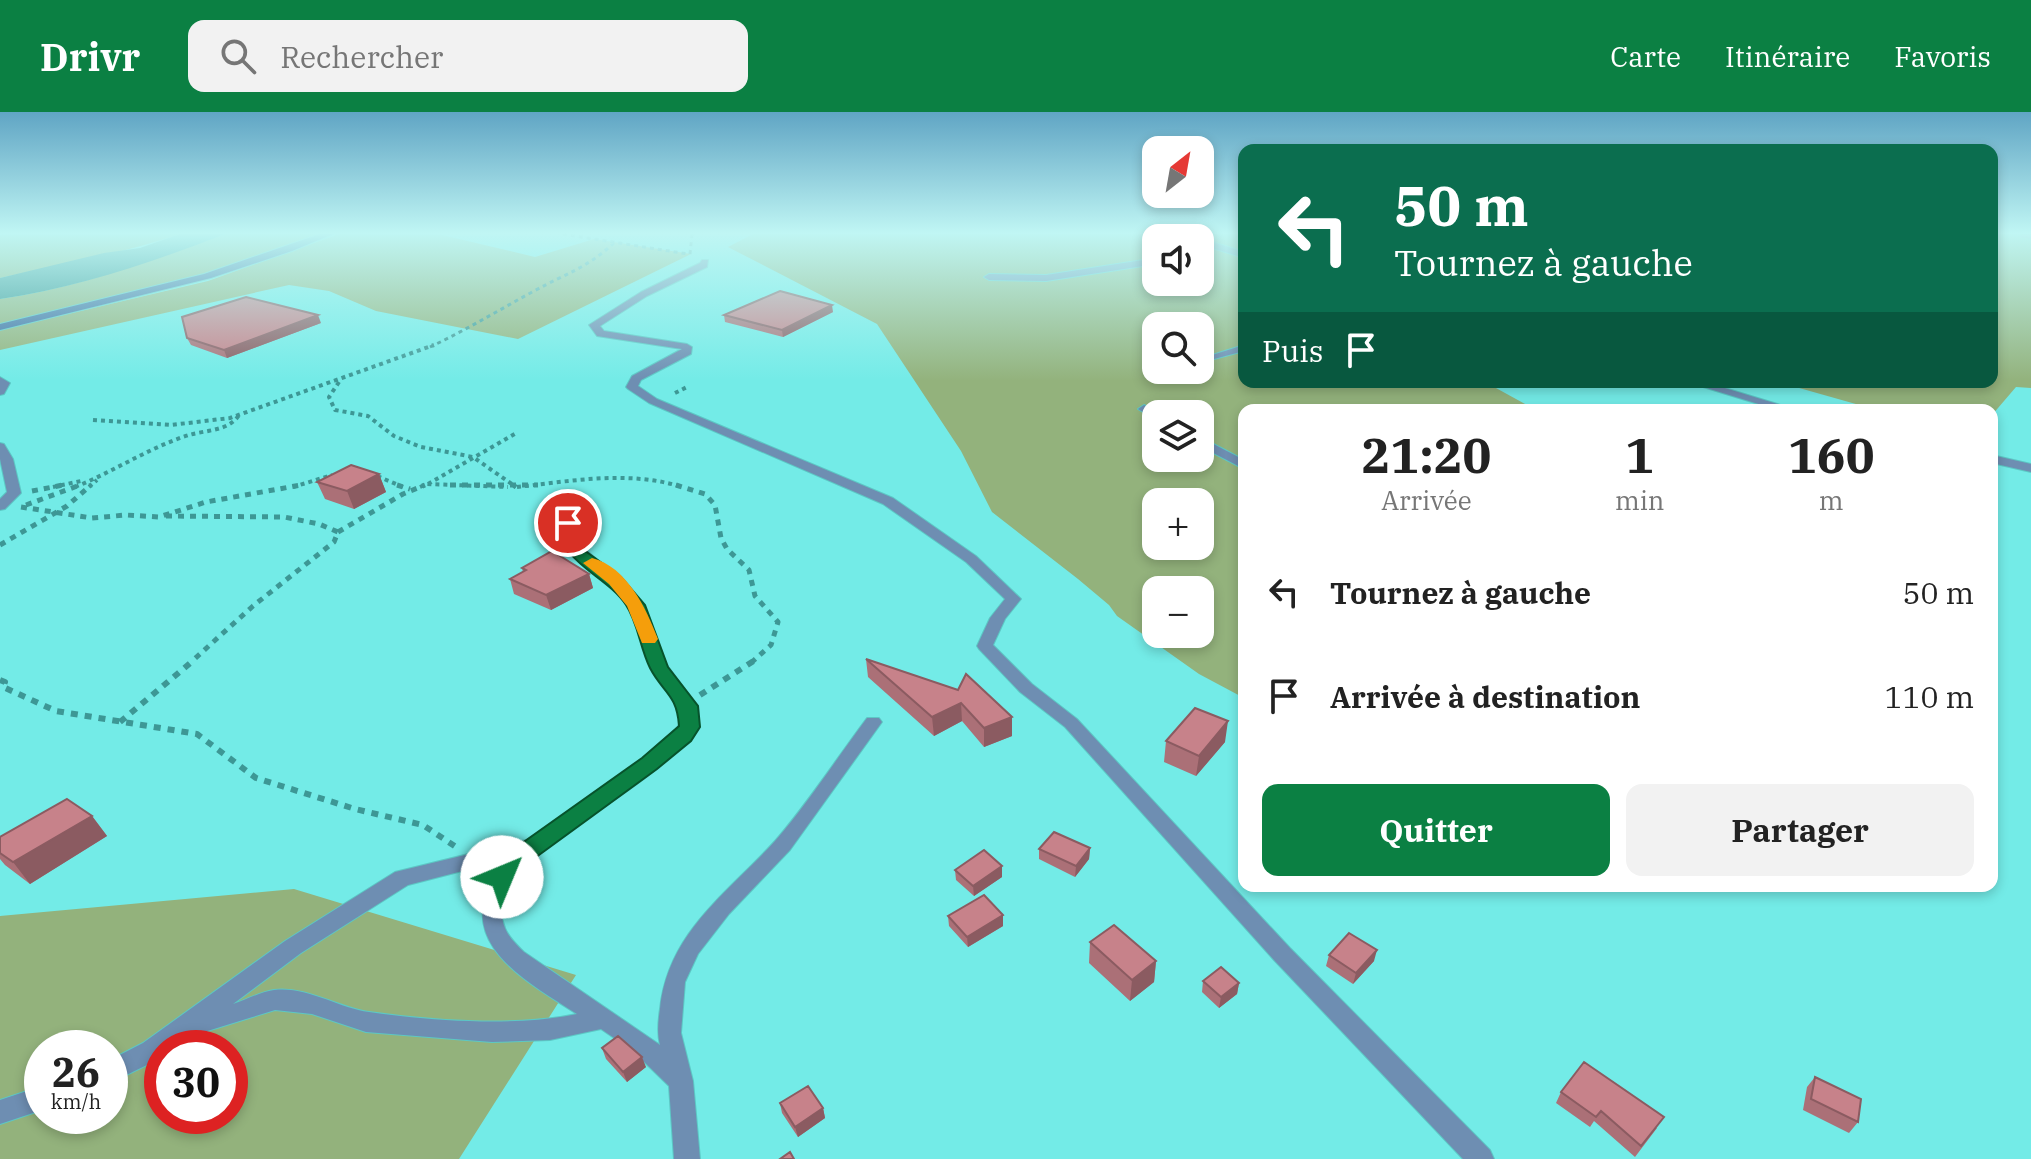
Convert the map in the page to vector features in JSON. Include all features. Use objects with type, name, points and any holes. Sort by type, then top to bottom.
[{"type":"street","points":[[0,327],[187,283]]},
{"type":"street","points":[[668,283],[594,325],[601,334],[687,347],[687,352],[636,378],[632,387],[653,401],[888,501],[971,559],[1013,599],[998,618],[985,646],[1026,688],[1071,723],[1282,954],[1481,1159]]},
{"type":"street","points":[[1214,356],[1238,350]]},
{"type":"street","points":[[0,380],[4,383],[0,392]]},
{"type":"street","points":[[1714,388],[1770,404]]},
{"type":"street","points":[[0,447],[10,465],[8,503]]},
{"type":"street","points":[[1214,449],[1238,462]]},
{"type":"street","points":[[1998,460],[2031,468]]},
{"type":"street","points":[[568,523],[567,538],[578,553],[615,581],[636,605],[659,668],[686,703],[691,717],[690,727],[683,736],[534,846],[502,877],[494,894],[494,931],[516,958],[635,1039],[681,1081]]},
{"type":"street","points":[[687,1159],[681,1081],[669,1033],[674,982],[690,948],[722,908],[783,845],[873,722]]},
{"type":"street","points":[[179,1030],[293,947],[402,878],[464,860],[534,846]]},
{"type":"street","points":[[186,1030],[275,1000],[312,1004],[366,1022],[476,1031],[550,1030],[603,1018]]},
{"type":"street","points":[[0,1112],[24,1104]]},
{"type":"path","points":[[93,420],[171,425],[216,421],[425,349],[477,325],[550,283]]},
{"type":"path","points":[[341,380],[329,397],[335,410],[368,416],[394,436],[421,447],[473,457],[517,487]]},
{"type":"path","points":[[8,503],[21,507],[101,477],[186,436],[234,423],[239,414]]},
{"type":"path","points":[[120,722],[210,647],[253,606],[327,548],[338,532],[518,432]]},
{"type":"path","points":[[363,473],[376,473],[382,480],[412,490]]},
{"type":"path","points":[[166,516],[206,502],[297,486],[341,474]]},
{"type":"path","points":[[8,503],[101,477]]},
{"type":"path","points":[[0,545],[54,514],[101,477]]},
{"type":"path","points":[[427,484],[517,487],[595,478],[642,478],[688,487],[705,494],[715,505],[721,538],[727,549],[749,570],[755,596],[778,622],[771,645],[754,661],[686,703]]},
{"type":"path","points":[[8,503],[54,514],[92,518],[166,516],[211,520],[297,517],[318,522],[338,532]]},
{"type":"path","points":[[0,680],[5,682],[3,687],[10,691],[56,711],[197,734],[256,778],[355,809],[423,825],[452,842],[464,860]]},
{"type":"green space","points":[[74,283],[172,283],[0,324],[0,299]]},
{"type":"green space","points":[[200,283],[632,283],[518,339],[376,311],[329,291],[289,285],[0,350],[0,330]]},
{"type":"green space","points":[[797,283],[1142,283],[1142,296],[1214,296],[1214,283],[1238,283],[1238,388],[1496,388],[1525,404],[1238,404],[1238,695],[1199,674],[1162,648],[1214,648],[1214,576],[1142,576],[1142,634],[992,512],[961,451],[877,324]]},
{"type":"green space","points":[[1998,283],[2031,283],[2031,388],[2016,387],[1998,408],[1998,404],[1856,404],[1799,388],[1998,388]]},
{"type":"green space","points":[[294,889],[576,975],[459,1159],[0,1159],[0,916]]},
{"type":"water","points":[[0,283],[77,283],[58,288],[0,299]]},
{"type":"building","points":[[780,291],[832,305],[782,330],[724,315]]},
{"type":"building","points":[[246,297],[318,315],[224,350],[187,338],[182,317]]},
{"type":"building","points":[[351,465],[379,474],[347,491],[317,482]]},
{"type":"building","points":[[552,551],[589,574],[546,595],[510,579],[526,570],[522,568]]},
{"type":"building","points":[[866,659],[958,690],[966,674],[1012,717],[984,728],[961,703],[932,717]]},
{"type":"building","points":[[1195,708],[1228,721],[1199,756],[1166,741]]},
{"type":"building","points":[[67,799],[92,816],[13,862],[0,853],[0,837]]},
{"type":"building","points":[[1054,832],[1090,848],[1076,866],[1039,849]]},
{"type":"building","points":[[984,850],[1002,866],[973,886],[955,870]]},
{"type":"building","points":[[984,895],[1003,915],[967,937],[948,916]]},
{"type":"building","points":[[1114,925],[1156,961],[1132,980],[1090,942]]},
{"type":"building","points":[[1349,933],[1377,950],[1356,973],[1329,955]]},
{"type":"building","points":[[1221,967],[1239,983],[1221,997],[1203,981]]},
{"type":"building","points":[[618,1036],[642,1057],[623,1072],[602,1048]]},
{"type":"building","points":[[1584,1062],[1664,1117],[1641,1146],[1601,1111],[1596,1117],[1561,1092]]},
{"type":"building","points":[[1815,1077],[1861,1099],[1858,1122],[1811,1099]]},
{"type":"building","points":[[808,1086],[823,1108],[795,1127],[780,1103]]},
{"type":"building","points":[[790,1152],[794,1159],[780,1159]]},
{"type":"slow traffic","points":[[592,563],[615,581],[636,605],[649,639]]},
{"type":"route","points":[[502,877],[520,857],[649,764],[690,727],[688,706],[659,668],[636,605],[615,581],[578,553],[567,538],[565,531],[568,523]]}]
